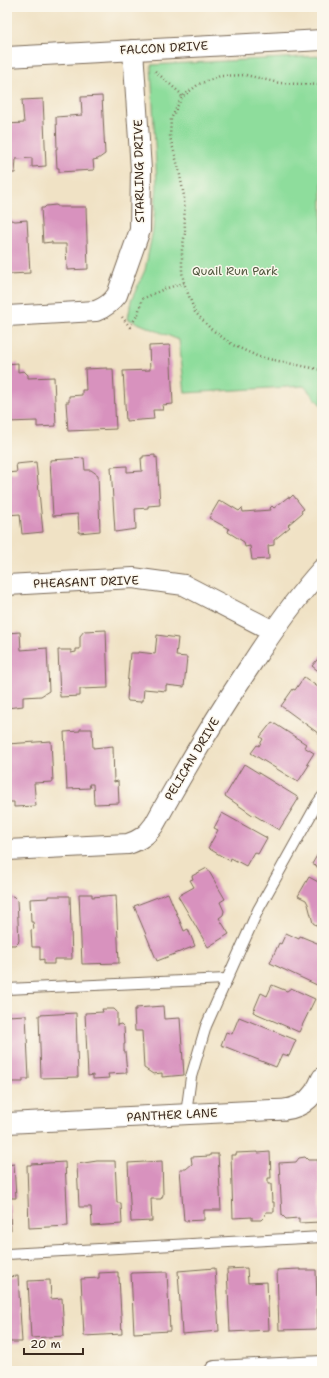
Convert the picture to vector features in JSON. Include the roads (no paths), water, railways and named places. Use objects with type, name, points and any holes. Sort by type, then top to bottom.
[{"type":"street","name":"FALCON DRIVE","points":[[7,57],[322,40]]},
{"type":"street","name":"STARLING DRIVE","points":[[7,316],[96,311],[108,305],[117,295],[140,230],[141,170],[133,50]]},
{"type":"street","name":"PELICAN DRIVE","points":[[7,850],[128,844],[138,841],[147,834],[154,825],[187,765],[233,691],[273,631],[322,568]]},
{"type":"street","name":"PHEASANT DRIVE","points":[[7,584],[133,578],[184,585],[273,631]]},
{"type":"street","name":"PANTHER LANE","points":[[7,1123],[272,1110],[284,1111],[296,1108],[306,1102],[314,1093],[322,1078]]},
{"type":"street","points":[[215,1371],[322,1366]]},
{"type":"lane","points":[[186,1114],[191,1077],[206,1026],[226,979],[258,910],[322,797]]},
{"type":"lane","points":[[7,989],[226,979]]},
{"type":"lane","points":[[7,1254],[322,1238]]},
{"type":"park label","name":"Quail Run Park","points":[[235,271]]}]
